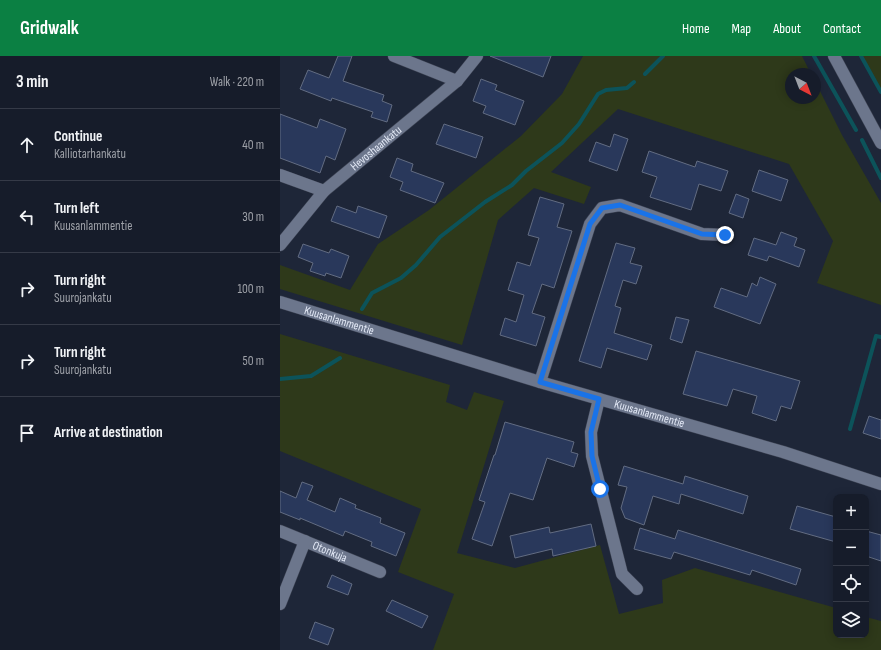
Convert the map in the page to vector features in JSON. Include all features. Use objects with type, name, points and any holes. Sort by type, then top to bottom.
[{"type":"street","points":[[394,56],[457,82]]},
{"type":"street","name":"Hevoshaankatu","points":[[280,244],[324,191],[457,82],[477,56]]},
{"type":"street","points":[[834,56],[881,143]]},
{"type":"street","points":[[280,175],[324,191]]},
{"type":"street","points":[[540,382],[590,224],[602,208],[620,205],[702,234],[725,235]]},
{"type":"street","name":"Kuusanlammentie","points":[[280,302],[540,382],[783,452],[881,484]]},
{"type":"street","points":[[599,399],[591,432],[592,456],[622,574],[637,589]]},
{"type":"street","name":"Otonkuja","points":[[280,531],[380,572]]},
{"type":"street","points":[[280,604],[305,541]]},
{"type":"green space","points":[[583,56],[802,56],[808,68],[785,68],[785,104],[821,104],[821,93],[842,135],[881,203],[881,305],[817,283],[833,241],[789,164],[618,109],[551,172],[591,187],[584,204],[534,188],[498,220],[462,345],[280,289],[280,265],[350,290],[378,244],[429,210],[521,136],[562,94]]},
{"type":"green space","points":[[862,56],[881,56],[881,92]]},
{"type":"green space","points":[[280,334],[450,385],[446,402],[467,410],[474,392],[504,401],[457,553],[515,568],[600,545],[619,614],[663,603],[662,580],[695,568],[833,607],[833,638],[869,638],[869,618],[881,621],[881,650],[433,650],[454,594],[398,572],[421,509],[280,451]]},
{"type":"building","points":[[338,56],[352,56],[343,81],[384,95],[382,101],[392,105],[387,122],[371,117],[373,112],[332,98],[331,101],[300,89],[308,70],[329,78]]},
{"type":"building","points":[[490,56],[551,56],[543,77]]},
{"type":"building","points":[[481,79],[497,85],[495,90],[524,101],[515,125],[483,113],[486,106],[473,101]]},
{"type":"building","points":[[280,114],[317,128],[320,119],[346,129],[335,160],[326,156],[320,173],[280,158]]},
{"type":"building","points":[[444,124],[483,137],[476,158],[436,144]]},
{"type":"building","points":[[614,134],[628,139],[617,171],[589,161],[596,142],[610,147]]},
{"type":"building","points":[[649,151],[695,167],[697,161],[728,171],[721,191],[699,184],[691,210],[650,197],[657,177],[642,172]]},
{"type":"building","points":[[397,158],[413,164],[411,171],[444,183],[435,203],[400,190],[403,182],[390,177]]},
{"type":"building","points":[[759,170],[788,180],[781,201],[752,191]]},
{"type":"building","points":[[736,194],[749,199],[743,218],[729,213]]},
{"type":"building","points":[[540,197],[564,204],[557,227],[572,231],[554,288],[542,284],[532,313],[545,317],[536,346],[500,335],[505,318],[516,322],[524,295],[508,290],[517,262],[530,266],[539,238],[528,235]]},
{"type":"building","points":[[337,206],[356,213],[358,206],[387,216],[379,238],[331,221]]},
{"type":"building","points":[[781,232],[797,238],[794,246],[805,250],[799,267],[769,256],[767,261],[748,255],[754,238],[776,245]]},
{"type":"building","points":[[616,243],[635,248],[630,263],[642,266],[636,284],[623,280],[615,306],[621,308],[614,333],[652,345],[647,360],[607,348],[601,368],[579,361]]},
{"type":"building","points":[[303,244],[329,253],[331,249],[349,256],[341,278],[326,273],[325,276],[310,271],[313,263],[298,257]]},
{"type":"building","points":[[760,277],[776,284],[760,324],[714,307],[721,288],[747,297],[752,283],[757,286]]},
{"type":"building","points":[[676,317],[689,320],[682,343],[670,339]]},
{"type":"building","points":[[696,351],[800,381],[791,409],[781,406],[776,421],[752,413],[757,396],[733,389],[727,406],[683,394]]},
{"type":"building","points":[[869,416],[881,420],[881,439],[863,433]]},
{"type":"building","points":[[505,422],[574,442],[571,452],[578,454],[574,467],[547,458],[533,500],[510,493],[492,546],[472,539],[485,502],[479,500]]},
{"type":"building","points":[[624,466],[683,484],[685,476],[748,496],[743,514],[681,494],[679,504],[653,496],[644,525],[625,518],[621,508],[627,487],[618,485]]},
{"type":"building","points":[[302,482],[313,486],[307,500],[335,512],[340,498],[356,505],[355,508],[381,518],[380,523],[405,533],[396,556],[371,546],[372,542],[345,531],[343,536],[300,518],[300,520],[280,512],[280,491],[296,498]]},
{"type":"building","points":[[797,506],[833,516],[833,541],[790,529]]},
{"type":"building","points":[[591,524],[596,546],[553,556],[552,549],[515,558],[510,536],[549,527],[550,533]]},
{"type":"building","points":[[640,528],[675,539],[678,530],[801,569],[796,585],[752,570],[750,575],[674,552],[671,559],[634,549]]},
{"type":"building","points":[[869,532],[881,535],[881,561],[869,557]]},
{"type":"building","points":[[332,575],[352,584],[348,595],[327,587]]},
{"type":"building","points":[[392,600],[428,616],[422,628],[386,611]]},
{"type":"building","points":[[315,622],[334,629],[328,645],[309,638]]},
{"type":"waterway","points":[[645,74],[663,56]]},
{"type":"waterway","points":[[814,56],[856,130]]},
{"type":"waterway","points":[[861,56],[881,92]]},
{"type":"waterway","points":[[362,309],[372,293],[401,278],[416,265],[440,237],[485,202],[512,185],[526,171],[562,143],[579,124],[598,94],[606,90],[627,88],[634,82]]},
{"type":"waterway","points":[[862,140],[881,178]]},
{"type":"waterway","points":[[850,429],[876,336],[881,337]]},
{"type":"waterway","points":[[280,379],[311,376],[340,358]]},
{"type":"route","points":[[600,489],[592,456],[591,432],[599,399],[540,382],[590,224],[595,215],[602,208],[620,205],[702,234],[725,235]]}]
